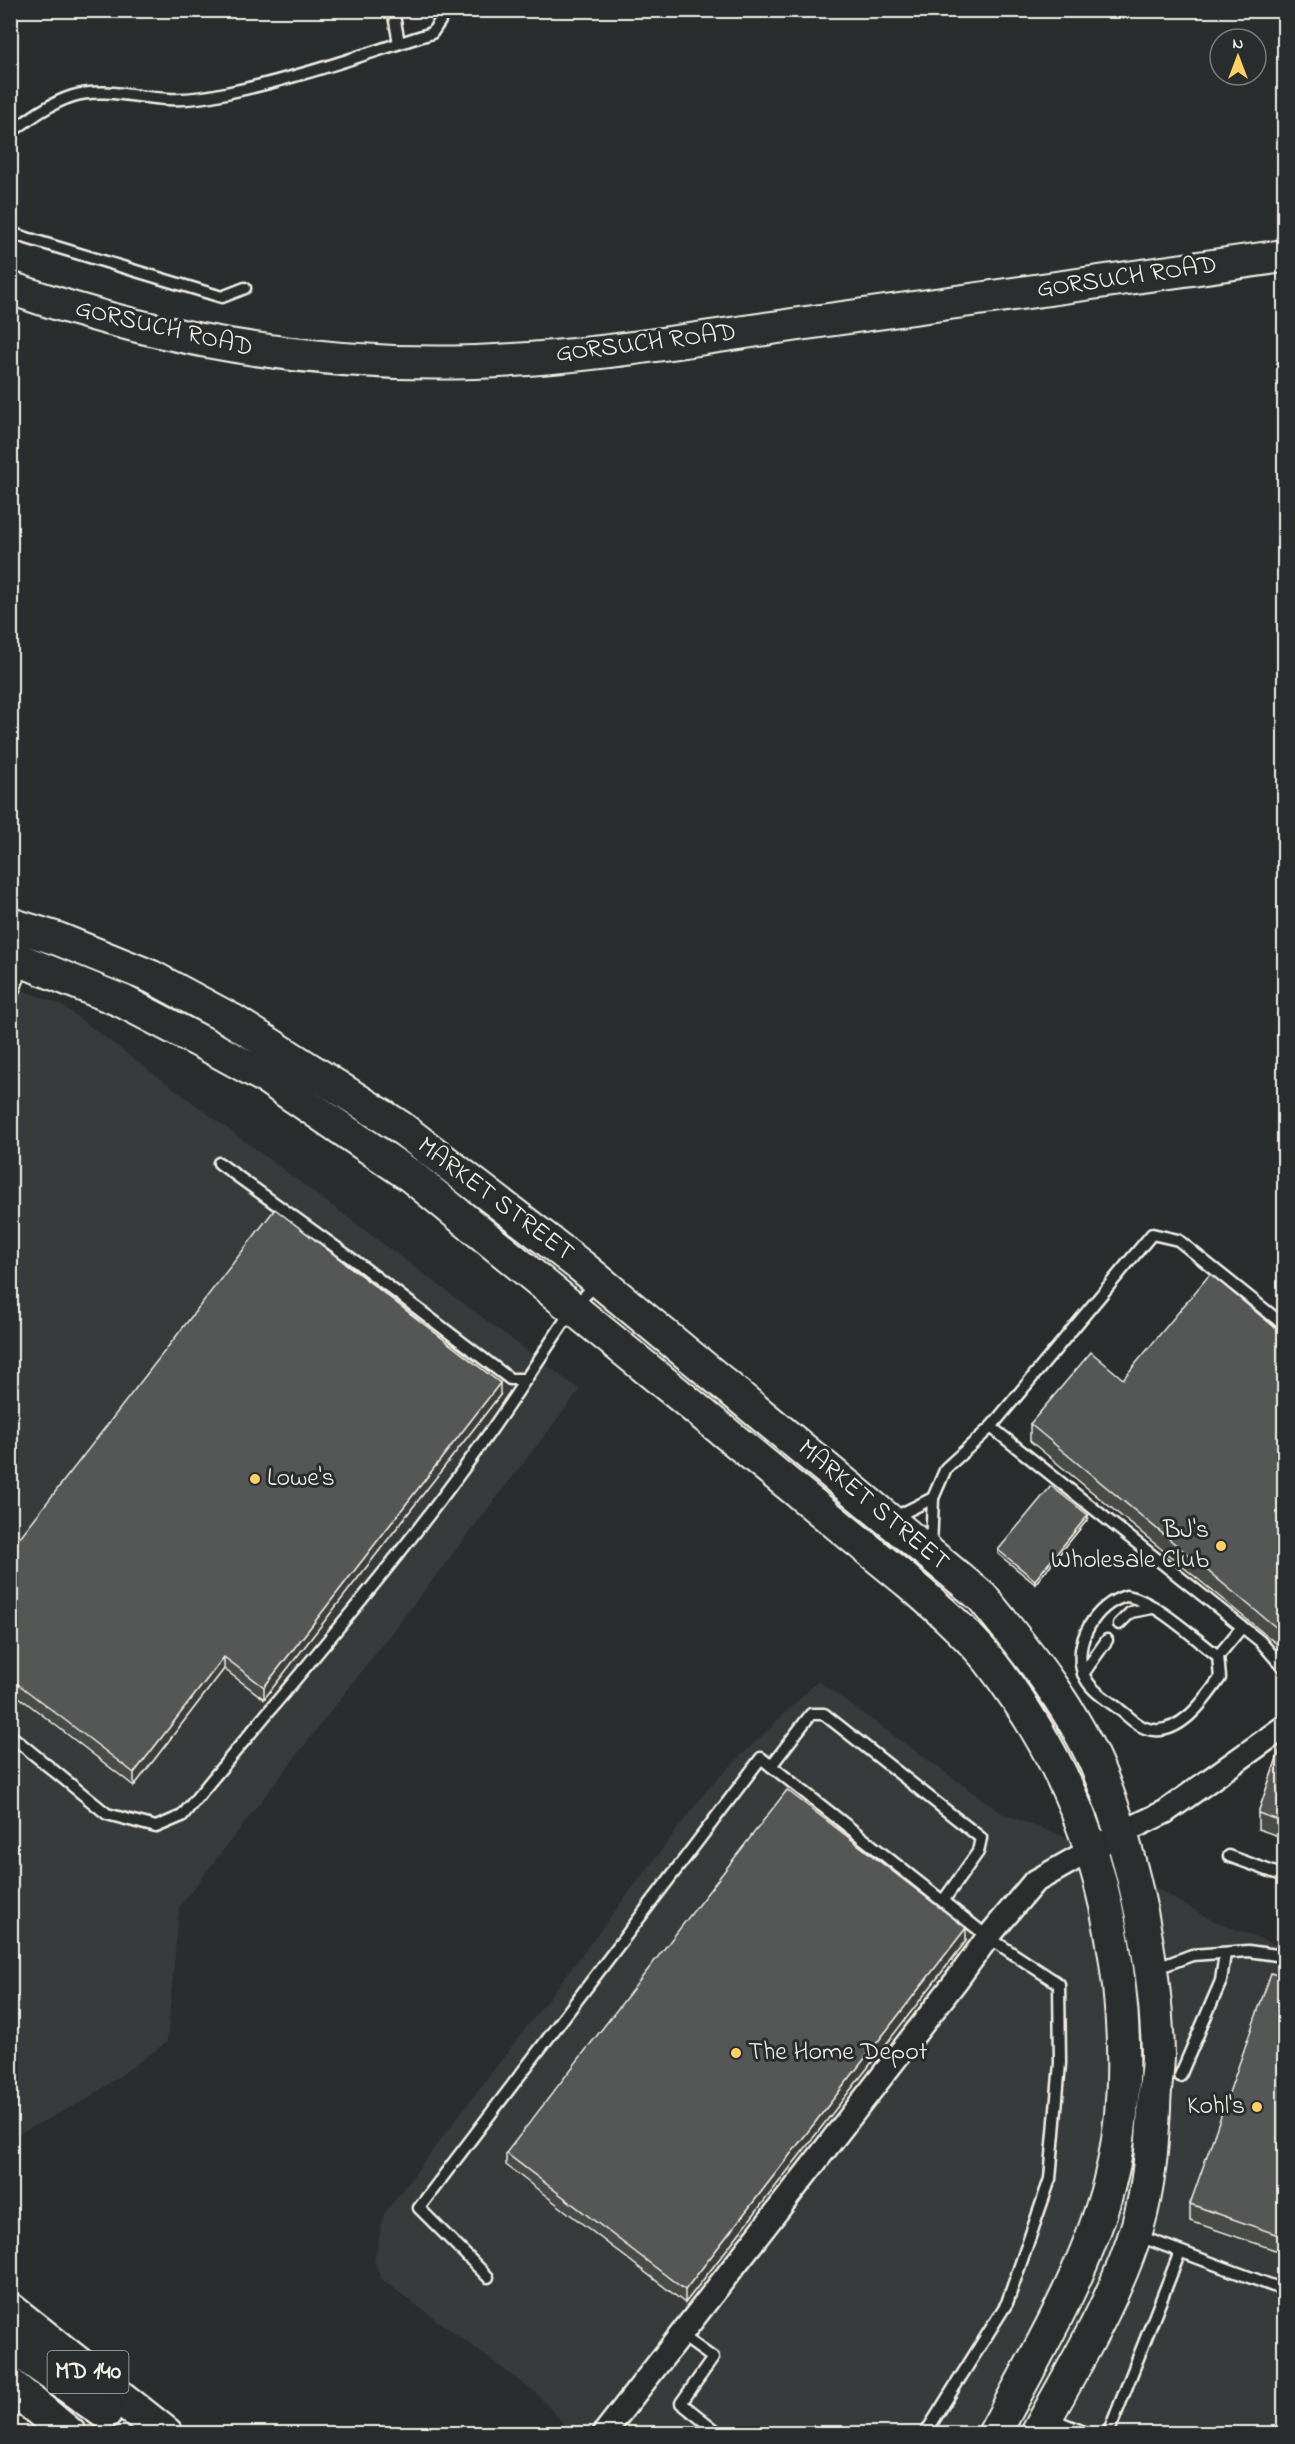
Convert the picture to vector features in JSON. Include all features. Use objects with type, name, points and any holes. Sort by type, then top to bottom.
[{"type":"highway","name":"MD 140","points":[[10,2310],[166,2433]]},
{"type":"highway","points":[[10,2344],[116,2420],[143,2433]]},
{"type":"highway","name":"MD 140","points":[[10,2385],[69,2433]]},
{"type":"street","name":"GORSUCH ROAD","points":[[10,288],[123,324],[190,339],[267,352],[339,360],[476,362],[612,350],[1284,256]]},
{"type":"street","name":"MARKET STREET","points":[[10,924],[58,939],[152,977],[232,1020],[400,1127],[599,1281],[982,1597],[1031,1658],[1068,1715],[1100,1772],[1121,1833],[1140,1905],[1158,2055],[1152,2159],[1135,2234],[1113,2293],[1041,2425]]},
{"type":"street","name":"MARKET STREET","points":[[18,959],[122,1001],[267,1078],[411,1176],[908,1581],[959,1627],[989,1661],[1032,1723],[1068,1789],[1091,1849],[1116,1955],[1124,2046],[1122,2113],[1109,2183],[1087,2253],[1064,2303],[994,2433]]},
{"type":"street","points":[[604,2432],[943,1998],[988,1937],[1034,1882],[1091,1849],[1164,1812],[1284,1727]]},
{"type":"lane","points":[[393,10],[399,43]]},
{"type":"lane","points":[[10,133],[34,116],[75,95],[120,95],[168,99],[226,93],[432,33],[440,21],[440,10]]},
{"type":"lane","points":[[10,233],[222,297],[245,288]]},
{"type":"lane","points":[[10,1000],[18,959]]},
{"type":"lane","points":[[219,1163],[356,1261],[510,1379],[526,1379]]},
{"type":"lane","points":[[931,1555],[933,1498],[946,1468],[991,1427],[1152,1234],[1178,1240],[1284,1325]]},
{"type":"lane","points":[[10,1735],[107,1814],[156,1827],[182,1816],[344,1623],[478,1452],[574,1307],[599,1281]]},
{"type":"lane","points":[[991,1427],[1260,1641],[1284,1668]]},
{"type":"lane","points":[[889,1520],[933,1498]]},
{"type":"lane","points":[[1218,1656],[1152,1608],[1134,1597],[1126,1596],[1107,1606],[1083,1636],[1081,1652],[1083,1674],[1093,1689],[1143,1728],[1156,1731],[1171,1728],[1186,1718],[1220,1677],[1218,1656],[1242,1627]]},
{"type":"lane","points":[[1119,1624],[1131,1612],[1152,1608]]},
{"type":"lane","points":[[1083,1674],[1107,1640]]},
{"type":"lane","points":[[771,1766],[811,1714],[825,1714],[834,1721],[981,1838],[978,1852],[943,1901]]},
{"type":"lane","points":[[488,2277],[419,2208],[761,1758],[988,1937],[1059,1984],[1060,2063],[1050,2179],[1007,2303],[925,2433]]},
{"type":"lane","points":[[1229,1856],[1284,1876]]},
{"type":"lane","points":[[1149,1971],[1192,1955],[1248,1951],[1284,1956]]},
{"type":"lane","points":[[1180,2076],[1221,1981],[1225,1953]]},
{"type":"lane","points":[[1135,2234],[1284,2290]]},
{"type":"lane","points":[[1108,2433],[1180,2252]]},
{"type":"lane","points":[[681,2335],[713,2358],[681,2403],[720,2433]]},
{"type":"lane","points":[[1041,2425],[1089,2433]]},
{"type":"shaded area","points":[[11,986],[60,1004],[580,1390],[179,1907],[167,2042],[89,2098],[11,2138]]},
{"type":"shaded area","points":[[818,1681],[1003,1814],[1068,1838],[1212,1920],[1284,1948],[1284,2433],[572,2433],[537,2394],[381,2279],[374,2261],[384,2214],[711,1785]]},
{"type":"building","name":"Lowe's","points":[[275,1209],[500,1383],[264,1687],[224,1657],[134,1773],[10,1678],[10,1550]]},
{"type":"building","name":"BJ's Wholesale Club","points":[[1210,1274],[1284,1335],[1284,1634],[1030,1424],[1091,1352],[1123,1379]]},
{"type":"building","points":[[1051,1486],[1088,1515],[1035,1580],[998,1550]]},
{"type":"building","points":[[1284,1738],[1284,1822],[1258,1813]]},
{"type":"building","name":"The Home Depot","points":[[787,1790],[966,1928],[685,2290],[506,2153]]},
{"type":"building","name":"Kohl's","points":[[1271,1973],[1284,1977],[1284,2237],[1190,2204]]},
{"type":"place","name":"Lowe's","points":[[255,1479]]},
{"type":"place","name":"BJ's Wholesale Club","points":[[1221,1546]]},
{"type":"place","name":"The Home Depot","points":[[736,2053]]},
{"type":"place","name":"Kohl's","points":[[1257,2107]]}]
